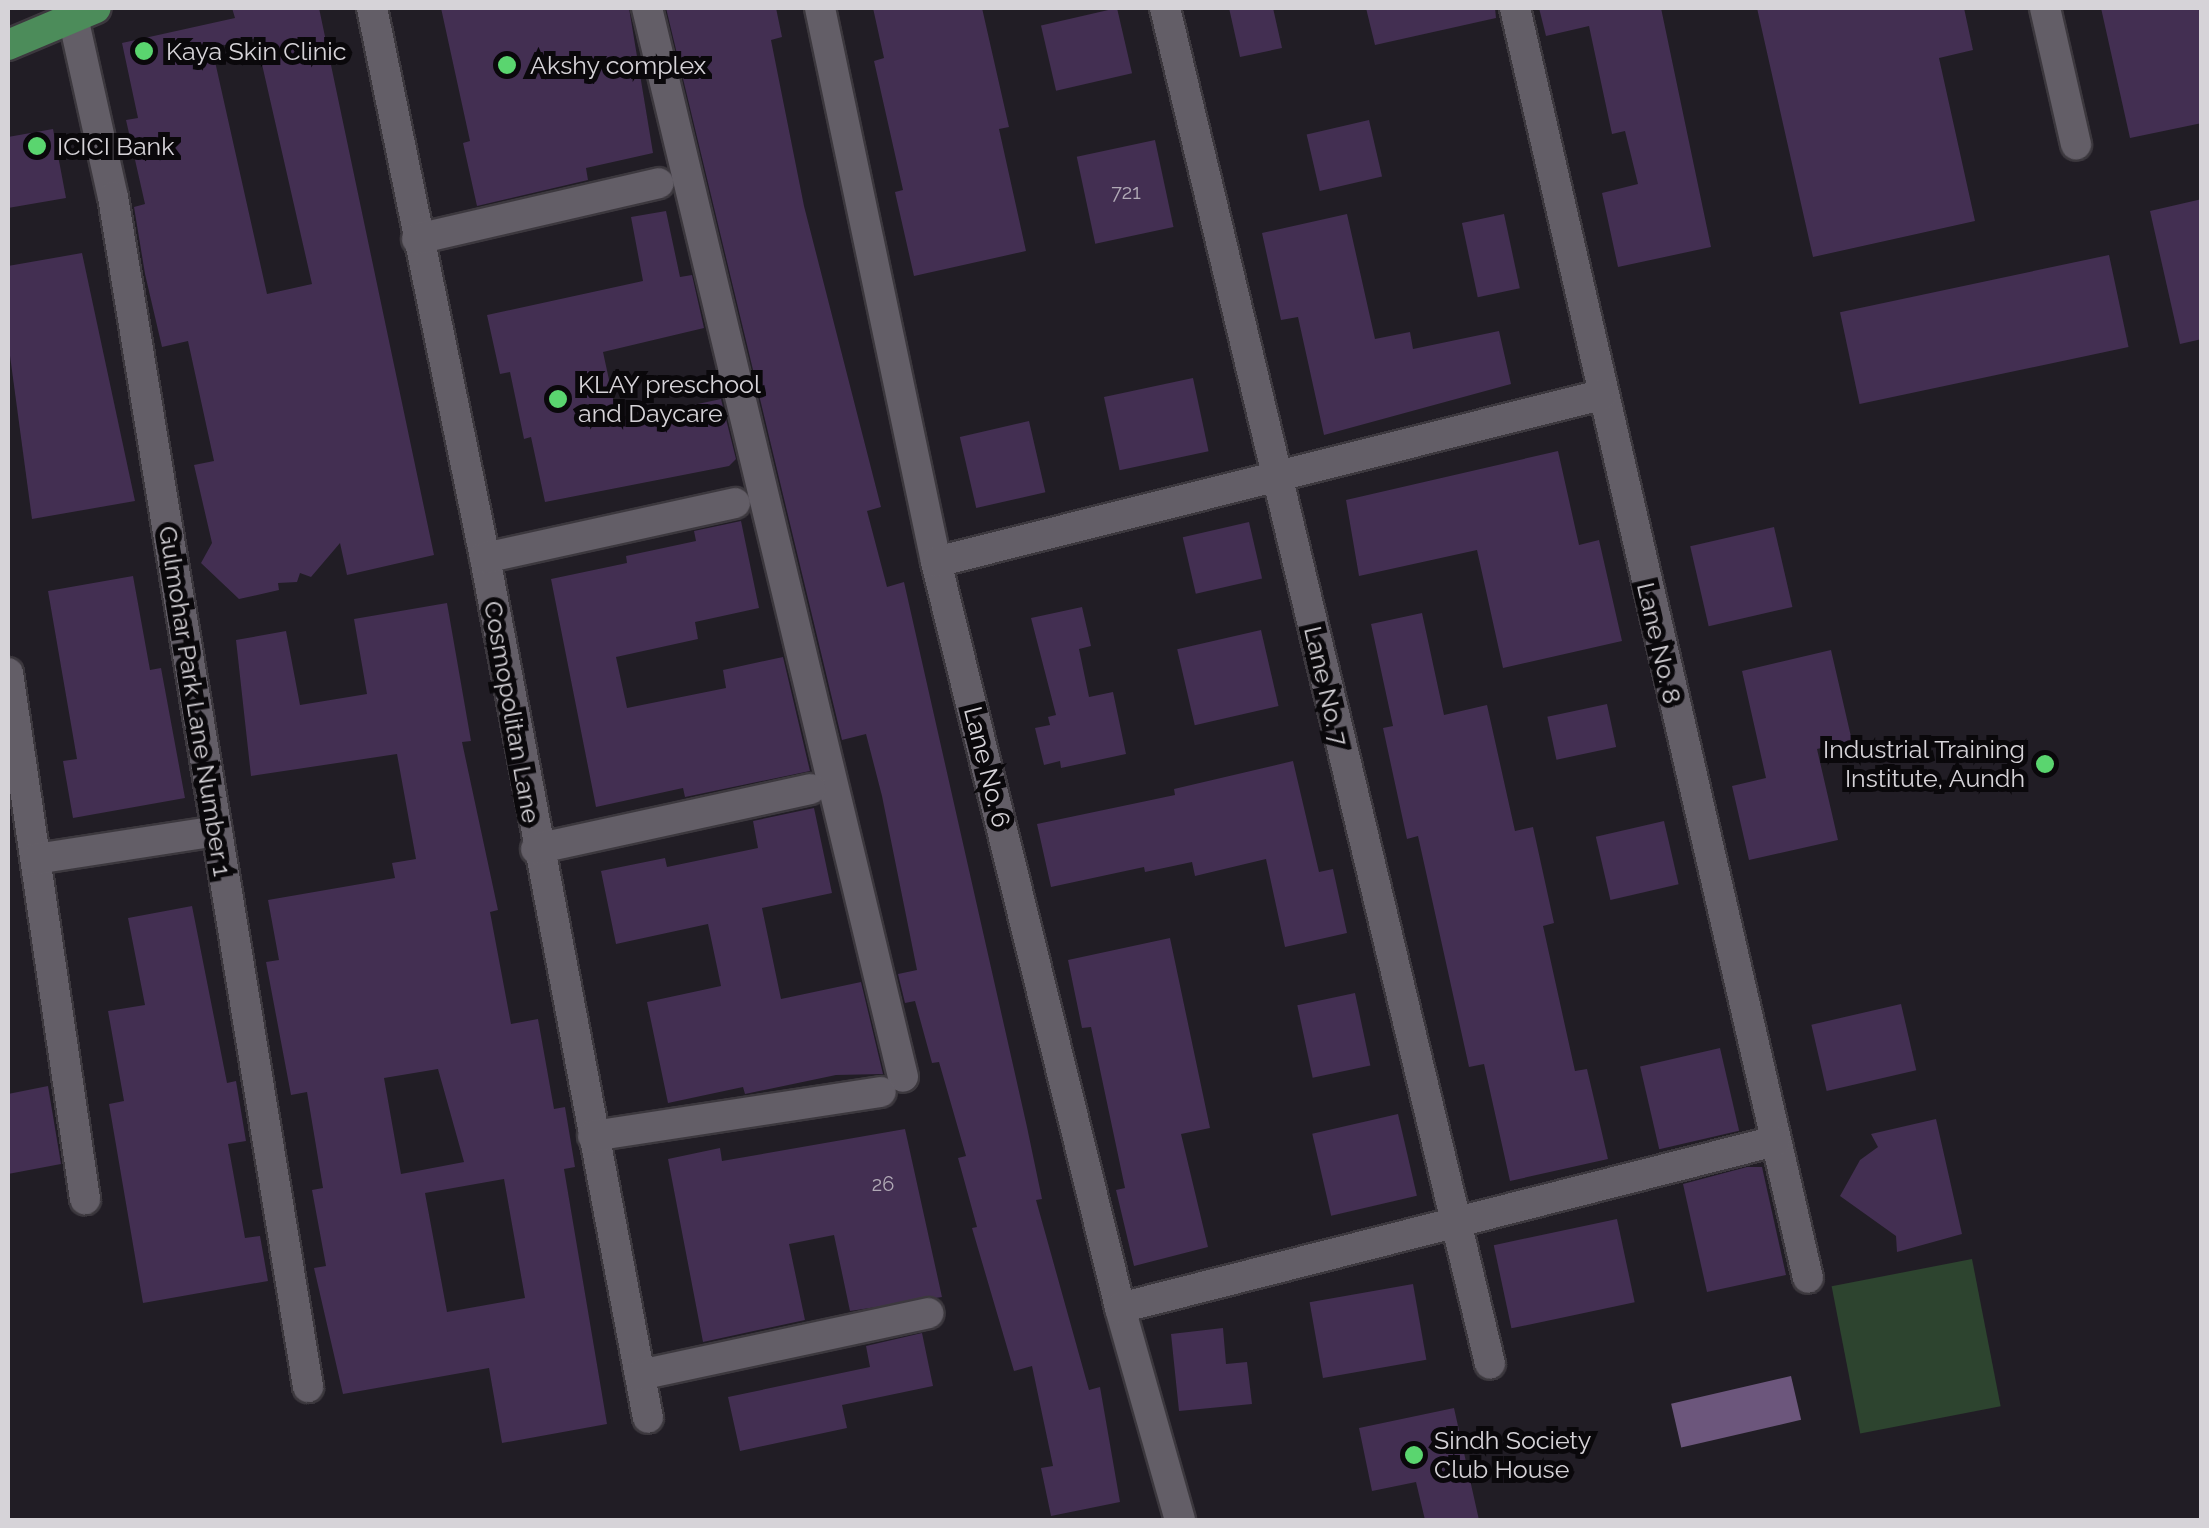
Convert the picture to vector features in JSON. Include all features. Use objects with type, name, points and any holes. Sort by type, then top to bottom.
[{"type":"main road","points":[[8,45],[84,12]]},
{"type":"street","name":"Cosmopolitan Lane","points":[[372,8],[485,558],[536,849],[648,1418]]},
{"type":"street","points":[[593,1136],[892,1084],[647,8]]},
{"type":"street","name":"Lane No. 6","points":[[820,8],[936,562],[1120,1308],[1180,1520]]},
{"type":"street","name":"Lane No. 7","points":[[1165,8],[1490,1364]]},
{"type":"street","name":"Lane No. 8","points":[[1516,8],[1601,396],[1808,1278]]},
{"type":"street","points":[[2045,8],[2076,145]]},
{"type":"street","name":"Gulmohar Park Lane Number 1","points":[[84,12],[308,1387]]},
{"type":"street","points":[[417,239],[659,183]]},
{"type":"street","points":[[936,562],[1601,396]]},
{"type":"street","points":[[485,558],[735,502]]},
{"type":"street","points":[[8,673],[85,1199]]},
{"type":"street","points":[[536,849],[811,790]]},
{"type":"street","points":[[36,860],[217,831]]},
{"type":"street","points":[[1120,1308],[1775,1141]]},
{"type":"street","points":[[640,1375],[928,1313]]},
{"type":"green space","points":[[1972,1259],[2001,1406],[1860,1434],[1832,1286]]},
{"type":"shaded area","points":[[1791,1376],[1801,1420],[1681,1448],[1671,1404]]},
{"type":"building","points":[[232,8],[319,8],[434,555],[347,575],[340,543],[311,577],[300,573],[297,582],[278,583],[279,590],[239,599],[201,563],[212,543],[194,465],[214,461],[188,341],[162,347],[145,274],[134,207],[145,204],[126,120],[138,118],[122,43],[235,18]],"holes":[[[256,38],[312,284],[267,294],[212,48]]]},
{"type":"building","points":[[441,8],[629,8],[653,153],[586,168],[588,180],[477,206],[463,143],[470,141]]},
{"type":"building","points":[[666,8],[776,8],[782,37],[771,40],[804,206],[881,507],[867,511],[887,587],[904,582],[1027,1127],[1042,1199],[1036,1200],[1089,1390],[1100,1387],[1120,1502],[1051,1516],[1041,1468],[1053,1466],[1032,1366],[1014,1371],[972,1228],[977,1227],[958,1158],[966,1156],[939,1062],[932,1063],[915,1001],[905,1003],[898,974],[917,970],[882,796],[866,734],[842,740]]},
{"type":"building","points":[[873,8],[982,8],[1009,127],[999,129],[1026,251],[914,276],[895,192],[903,190],[874,61],[884,58]]},
{"type":"building","points":[[1117,8],[1132,73],[1056,91],[1041,26]]},
{"type":"building","points":[[1229,8],[1273,8],[1282,48],[1240,57]]},
{"type":"building","points":[[1366,8],[1495,8],[1496,18],[1375,45]]},
{"type":"building","points":[[1539,8],[1661,8],[1711,247],[1618,267],[1602,193],[1638,184],[1625,131],[1612,134],[1589,26],[1546,36]]},
{"type":"building","points":[[1757,8],[1964,8],[1973,50],[1939,58],[1975,221],[1813,257]]},
{"type":"building","points":[[2101,8],[2202,8],[2202,123],[2130,138]]},
{"type":"building","points":[[1369,120],[1382,177],[1320,191],[1307,134]]},
{"type":"building","points":[[53,129],[66,198],[8,208],[8,137]]},
{"type":"building","points":[[1155,140],[1174,227],[1095,244],[1077,157]]},
{"type":"building","points":[[2202,199],[2202,339],[2180,344],[2150,211]]},
{"type":"building","points":[[666,211],[680,277],[692,275],[704,328],[603,352],[618,421],[721,399],[736,459],[729,466],[545,502],[531,437],[524,439],[510,372],[500,374],[487,315],[643,281],[631,217]]},
{"type":"building","points":[[1347,214],[1375,339],[1410,332],[1413,349],[1499,331],[1511,384],[1324,435],[1298,317],[1281,320],[1262,233]]},
{"type":"building","points":[[1504,214],[1520,288],[1478,297],[1462,223]]},
{"type":"building","points":[[82,253],[135,501],[32,519],[8,341],[8,266]]},
{"type":"building","points":[[2109,255],[2129,347],[1860,404],[1840,312]]},
{"type":"building","points":[[1193,378],[1209,451],[1120,470],[1104,397]]},
{"type":"building","points":[[1029,421],[1045,492],[976,508],[960,437]]},
{"type":"building","points":[[1558,451],[1579,545],[1599,540],[1622,641],[1503,668],[1477,550],[1359,576],[1346,500]]},
{"type":"building","points":[[741,521],[759,608],[695,622],[698,639],[616,657],[627,708],[726,688],[723,670],[783,657],[810,771],[685,797],[683,788],[596,807],[551,579],[627,563],[626,556],[696,541],[694,531]]},
{"type":"building","points":[[1249,522],[1262,579],[1196,594],[1183,537]]},
{"type":"building","points":[[1774,527],[1792,607],[1709,626],[1690,546]]},
{"type":"building","points":[[133,576],[150,670],[161,668],[185,798],[73,818],[63,761],[77,759],[48,591]]},
{"type":"building","points":[[447,603],[471,741],[462,742],[498,910],[490,912],[511,1024],[538,1019],[554,1109],[565,1107],[575,1167],[564,1169],[607,1424],[502,1443],[489,1368],[343,1394],[314,1268],[326,1266],[312,1190],[323,1188],[307,1092],[291,1095],[266,962],[279,960],[268,900],[395,878],[392,863],[416,859],[397,754],[251,776],[236,640],[286,631],[300,705],[367,694],[354,619]],"holes":[[[438,1069],[464,1162],[401,1174],[384,1078]],[[504,1179],[525,1298],[447,1312],[425,1193]]]},
{"type":"building","points":[[1082,607],[1091,646],[1079,649],[1089,697],[1113,692],[1126,754],[1061,768],[1060,761],[1044,765],[1035,728],[1050,725],[1048,717],[1056,715],[1031,618]]},
{"type":"building","points":[[1422,613],[1444,715],[1487,705],[1515,831],[1533,827],[1554,923],[1543,926],[1575,1071],[1587,1069],[1608,1159],[1510,1181],[1484,1064],[1469,1067],[1418,836],[1407,839],[1383,728],[1393,726],[1371,624]]},
{"type":"building","points":[[1261,630],[1279,706],[1195,725],[1177,649]]},
{"type":"building","points":[[1831,650],[1852,741],[1817,749],[1838,840],[1749,860],[1732,786],[1766,778],[1742,671]]},
{"type":"building","points":[[1607,704],[1616,747],[1556,760],[1547,717]]},
{"type":"building","points":[[1293,761],[1319,872],[1333,869],[1347,933],[1285,947],[1266,859],[1195,876],[1192,862],[1145,872],[1144,867],[1051,887],[1037,824],[1175,795],[1174,789]]},
{"type":"building","points":[[814,808],[832,893],[762,908],[781,999],[861,982],[883,1074],[836,1075],[745,1094],[743,1087],[668,1103],[647,1002],[721,986],[708,924],[616,944],[601,871],[665,858],[667,867],[758,848],[753,821]]},
{"type":"building","points":[[1664,821],[1679,884],[1610,900],[1596,837]]},
{"type":"building","points":[[192,906],[227,1083],[236,1081],[246,1141],[228,1144],[245,1238],[260,1236],[268,1281],[143,1303],[109,1104],[124,1101],[108,1011],[145,1005],[128,918]]},
{"type":"building","points":[[1170,938],[1210,1128],[1181,1134],[1208,1247],[1134,1266],[1116,1190],[1125,1188],[1091,1027],[1082,1028],[1068,960]]},
{"type":"building","points":[[1355,993],[1370,1065],[1313,1078],[1297,1005]]},
{"type":"building","points":[[1901,1004],[1916,1070],[1827,1091],[1811,1025]]},
{"type":"building","points":[[1720,1048],[1739,1131],[1659,1149],[1640,1066]]},
{"type":"building","points":[[48,1086],[61,1164],[8,1174],[8,1094]]},
{"type":"building","points":[[1398,1114],[1417,1196],[1331,1216],[1312,1134]]},
{"type":"building","points":[[1936,1119],[1962,1234],[1897,1252],[1896,1236],[1840,1196],[1860,1160],[1878,1147],[1871,1134]]},
{"type":"building","points":[[905,1129],[942,1297],[850,1311],[834,1235],[789,1244],[805,1320],[703,1342],[668,1159],[720,1148],[722,1161]]},
{"type":"building","points":[[1747,1167],[1762,1167],[1786,1275],[1707,1292],[1683,1184]]},
{"type":"building","points":[[1617,1219],[1635,1302],[1511,1328],[1494,1245]]},
{"type":"building","points":[[1413,1284],[1426,1360],[1323,1378],[1310,1302]]},
{"type":"building","points":[[1223,1328],[1226,1364],[1247,1362],[1252,1404],[1179,1411],[1171,1334]]},
{"type":"building","points":[[922,1333],[933,1386],[842,1405],[847,1428],[740,1451],[728,1397],[870,1367],[866,1346]]},
{"type":"building","name":"Sindh Society Club House","points":[[1454,1408],[1479,1520],[1425,1520],[1416,1482],[1372,1491],[1359,1428]]},
{"type":"place","name":"Kaya Skin Clinic","points":[[144,51]]},
{"type":"place","name":"Akshy complex","points":[[507,65]]},
{"type":"place","name":"ICICI Bank","points":[[37,146]]},
{"type":"place","name":"KLAY preschool and Daycare","points":[[558,399]]},
{"type":"place","name":"Industrial Training Institute, Aundh","points":[[2045,764]]},
{"type":"place","name":"Sindh Society Club House","points":[[1414,1455]]}]
